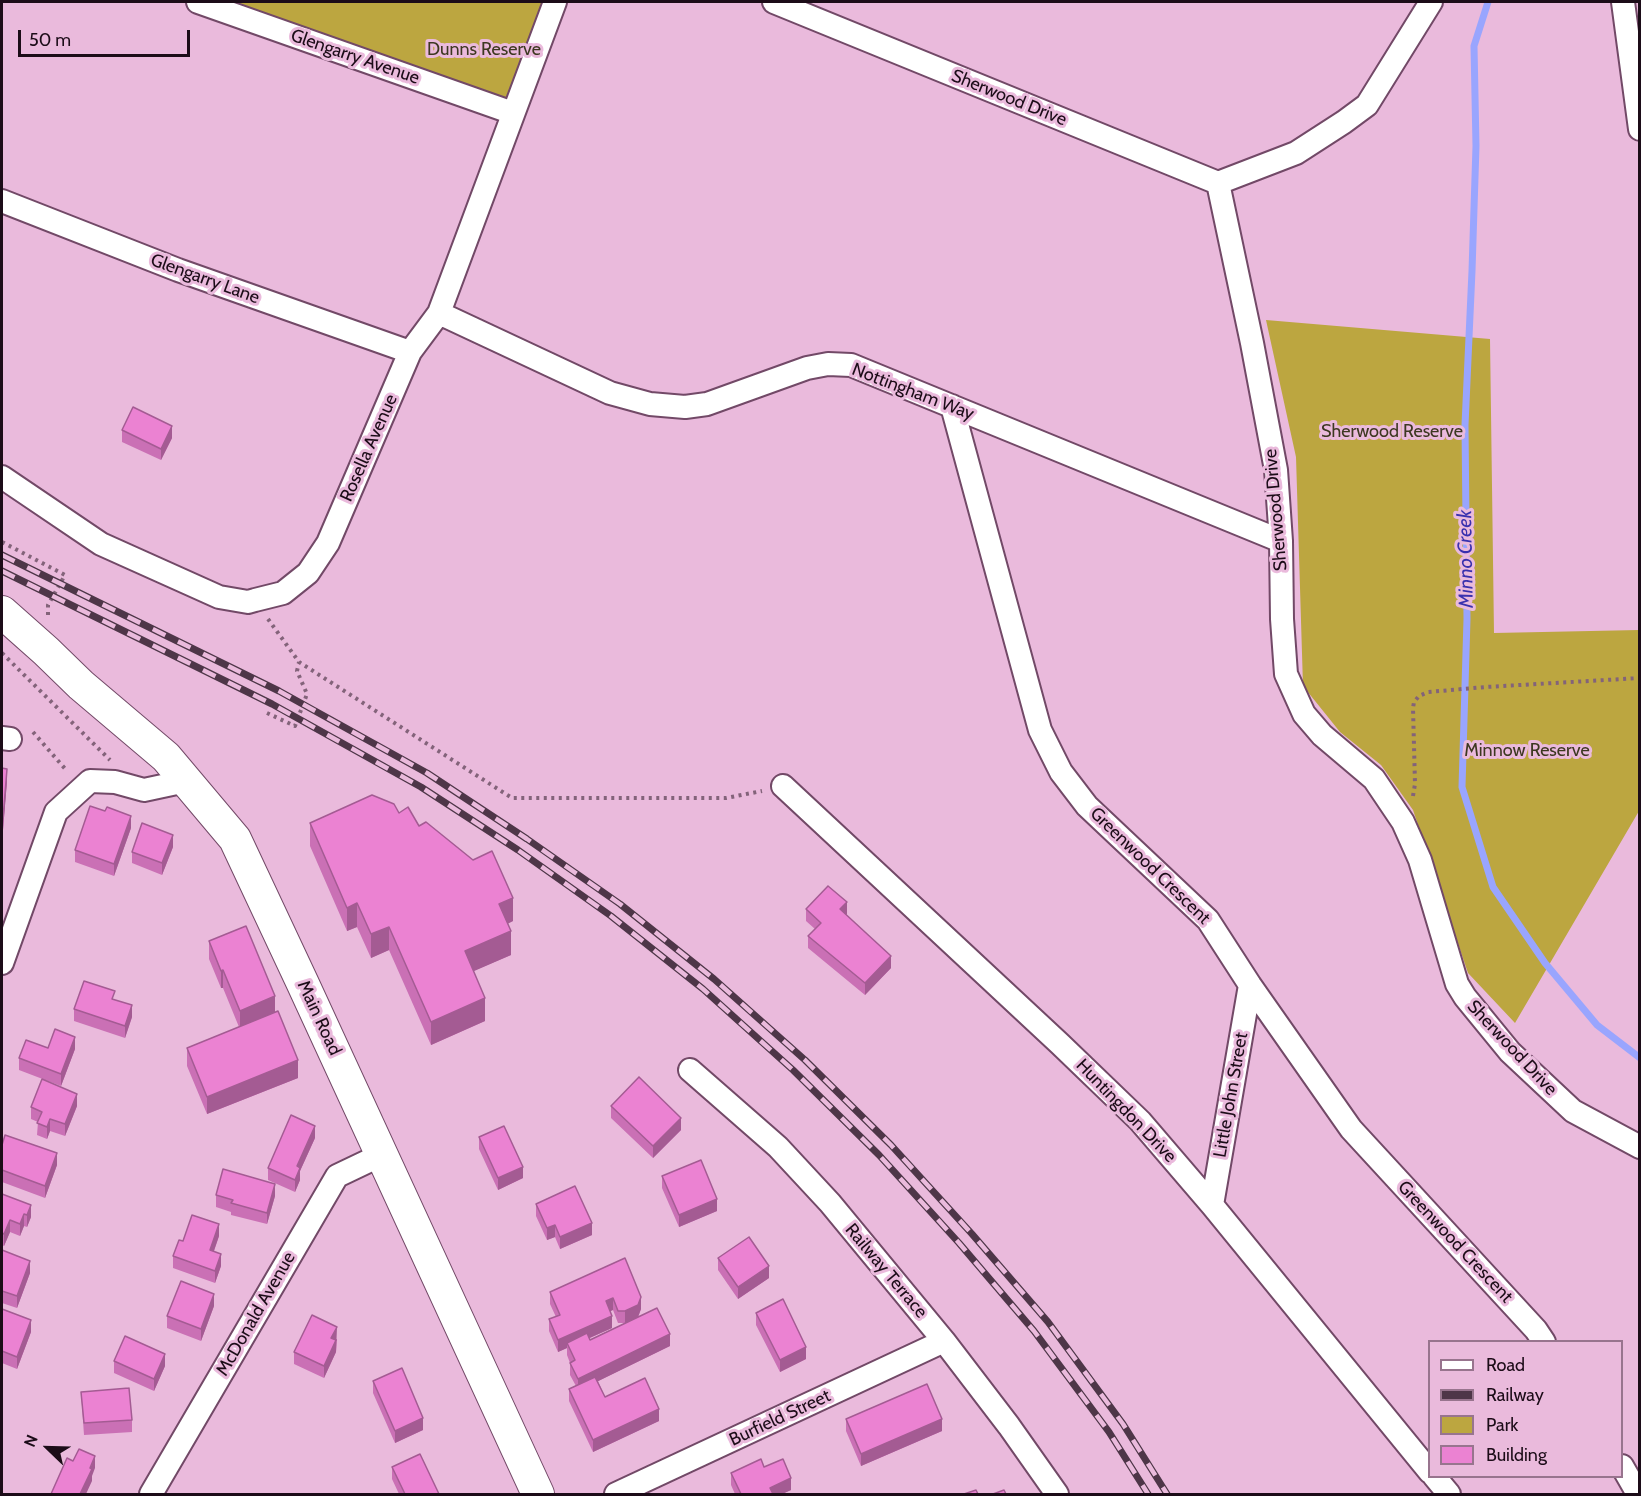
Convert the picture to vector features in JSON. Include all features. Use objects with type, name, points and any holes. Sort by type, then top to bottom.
[{"type":"main road","name":"Main Road","points":[[2,612],[81,685],[166,757],[235,839],[538,1494]]},
{"type":"street","name":"Glengarry Avenue","points":[[198,2],[513,113]]},
{"type":"street","name":"Rosella Avenue","points":[[2,477],[101,543],[219,597],[248,602],[283,593],[308,573],[328,543],[410,352],[439,313],[555,2]]},
{"type":"street","name":"Sherwood Drive","points":[[774,2],[1218,183],[1276,470],[1286,674],[1304,714],[1322,735],[1374,779],[1403,822],[1420,860],[1457,984],[1465,998],[1510,1052],[1573,1111],[1640,1147]]},
{"type":"street","points":[[1218,183],[1296,153],[1367,105],[1431,2]]},
{"type":"street","points":[[1623,2],[1640,129]]},
{"type":"street","name":"Glengarry Lane","points":[[2,201],[178,270],[410,352]]},
{"type":"street","name":"Nottingham Way","points":[[439,313],[610,393],[650,404],[685,407],[707,404],[807,368],[828,364],[851,365],[1281,541]]},
{"type":"street","name":"Greenwood Crescent","points":[[952,406],[1040,730],[1061,772],[1087,806],[1208,920],[1250,985],[1351,1129],[1543,1340]]},
{"type":"street","points":[[2,963],[56,812],[90,781],[115,782],[144,790],[186,782]]},
{"type":"street","name":"Huntingdon Drive","points":[[783,786],[1140,1121],[1212,1205],[1428,1470]]},
{"type":"street","name":"Little John Street","points":[[1212,1205],[1250,985]]},
{"type":"street","name":"Railway Terrace","points":[[690,1070],[778,1147],[830,1203],[944,1341],[1057,1494]]},
{"type":"street","name":"McDonald Avenue","points":[[151,1494],[337,1176],[381,1155]]},
{"type":"street","name":"Burfield Street","points":[[616,1494],[944,1341]]},
{"type":"street","points":[[1623,1468],[1638,1494]]},
{"type":"street","points":[[1436,1478],[1449,1494]]},
{"type":"path","points":[[2,542],[65,575],[48,605],[46,651]]},
{"type":"path","points":[[255,600],[299,662],[512,798],[726,798],[783,786]]},
{"type":"path","points":[[2,653],[119,769],[115,782]]},
{"type":"path","points":[[267,713],[295,726],[307,694],[297,671],[299,662]]},
{"type":"path","points":[[1403,822],[1413,801],[1415,784],[1413,717],[1414,702],[1419,696],[1428,692],[1486,687],[1640,678]]},
{"type":"path","points":[[6,739],[28,727],[82,788]]},
{"type":"green space","name":"Dunns Reserve","points":[[198,2],[555,2],[513,113]]},
{"type":"green space","points":[[1266,320],[1490,339],[1494,633],[1639,630],[1639,811],[1515,1023],[1468,973],[1413,810],[1381,765],[1340,732],[1303,686],[1296,457]]},
{"type":"building","points":[[133,407],[172,426],[161,449],[122,430]]},
{"type":"building","points":[[2,768],[7,769],[3,818],[2,818]]},
{"type":"building","points":[[372,795],[394,804],[399,813],[408,807],[419,826],[426,822],[473,860],[492,851],[513,898],[499,904],[511,931],[465,951],[485,998],[431,1022],[389,927],[371,934],[357,903],[347,908],[310,823]]},
{"type":"building","points":[[90,806],[105,811],[107,807],[131,816],[114,864],[75,850]]},
{"type":"building","points":[[142,823],[173,835],[162,863],[132,852]]},
{"type":"building","points":[[828,886],[847,902],[840,909],[891,956],[865,983],[808,936],[821,923],[806,909]]},
{"type":"building","points":[[246,926],[275,996],[240,1011],[209,941]]},
{"type":"building","points":[[84,981],[115,991],[112,999],[132,1005],[125,1026],[74,1009]]},
{"type":"building","points":[[278,1011],[298,1060],[207,1097],[187,1048]]},
{"type":"building","points":[[55,1029],[75,1037],[61,1074],[19,1058],[26,1040],[48,1048]]},
{"type":"building","points":[[639,1077],[681,1118],[653,1146],[611,1106]]},
{"type":"building","points":[[42,1079],[77,1094],[65,1124],[50,1119],[47,1127],[37,1123],[42,1112],[31,1107]]},
{"type":"building","points":[[291,1115],[315,1126],[297,1166],[300,1168],[295,1180],[268,1168]]},
{"type":"building","points":[[504,1126],[523,1167],[498,1178],[479,1137]]},
{"type":"building","points":[[5,1135],[57,1153],[45,1186],[2,1170],[2,1145]]},
{"type":"building","points":[[701,1160],[717,1199],[679,1215],[662,1176]]},
{"type":"building","points":[[223,1169],[275,1184],[267,1213],[231,1203],[233,1200],[216,1195]]},
{"type":"building","points":[[575,1186],[592,1223],[560,1237],[555,1225],[547,1228],[536,1204]]},
{"type":"building","points":[[2,1194],[31,1205],[20,1224],[10,1220],[4,1234],[2,1233]]},
{"type":"building","points":[[192,1215],[219,1224],[210,1250],[221,1254],[215,1271],[173,1256],[179,1240],[183,1241]]},
{"type":"building","points":[[749,1237],[769,1266],[738,1287],[718,1258]]},
{"type":"building","points":[[2,1250],[30,1261],[17,1296],[2,1291]]},
{"type":"building","points":[[625,1258],[641,1297],[638,1305],[625,1311],[618,1311],[613,1298],[606,1301],[612,1316],[558,1340],[549,1319],[560,1315],[550,1292]]},
{"type":"building","points":[[181,1281],[214,1294],[201,1329],[167,1316]]},
{"type":"building","points":[[783,1299],[806,1347],[780,1360],[756,1313]]},
{"type":"building","points":[[657,1308],[670,1334],[578,1379],[570,1363],[575,1360],[567,1343],[587,1333],[590,1340]]},
{"type":"building","points":[[2,1309],[31,1320],[17,1357],[2,1351]]},
{"type":"building","points":[[312,1315],[337,1327],[331,1338],[336,1340],[324,1366],[294,1352]]},
{"type":"building","points":[[125,1336],[165,1354],[154,1379],[114,1361]]},
{"type":"building","points":[[402,1368],[423,1418],[395,1431],[373,1381]]},
{"type":"building","points":[[595,1377],[605,1397],[645,1378],[659,1409],[593,1440],[569,1389]]},
{"type":"building","points":[[927,1384],[942,1419],[861,1454],[846,1419]]},
{"type":"building","points":[[129,1388],[132,1420],[84,1423],[81,1392]]},
{"type":"building","points":[[79,1449],[95,1456],[90,1468],[92,1469],[80,1494],[51,1494],[67,1458],[73,1461]]},
{"type":"building","points":[[420,1454],[439,1494],[405,1494],[392,1467]]},
{"type":"building","points":[[761,1459],[764,1467],[783,1459],[791,1478],[770,1488],[773,1494],[741,1494],[731,1473]]},
{"type":"building","points":[[976,1490],[978,1494],[964,1494]]},
{"type":"building","points":[[1004,1490],[1006,1494],[993,1494]]},
{"type":"waterway","name":"Minno Creek","points":[[1488,2],[1474,46],[1476,146],[1465,425],[1467,619],[1462,787],[1493,887],[1545,963],[1597,1025],[1640,1058]]},
{"type":"railway","points":[[2,555],[279,691],[427,773],[620,904],[714,979],[805,1060],[891,1145],[972,1234],[1048,1322],[1123,1424],[1167,1494]]},
{"type":"railway","points":[[2,571],[272,704],[421,787],[518,850],[611,916],[703,989],[793,1070],[879,1155],[959,1243],[1034,1331],[1109,1432],[1148,1494]]},
{"type":"park label","name":"Sherwood Reserve","points":[[1392,432]]},
{"type":"park label","name":"Minnow Reserve","points":[[1527,751]]}]
